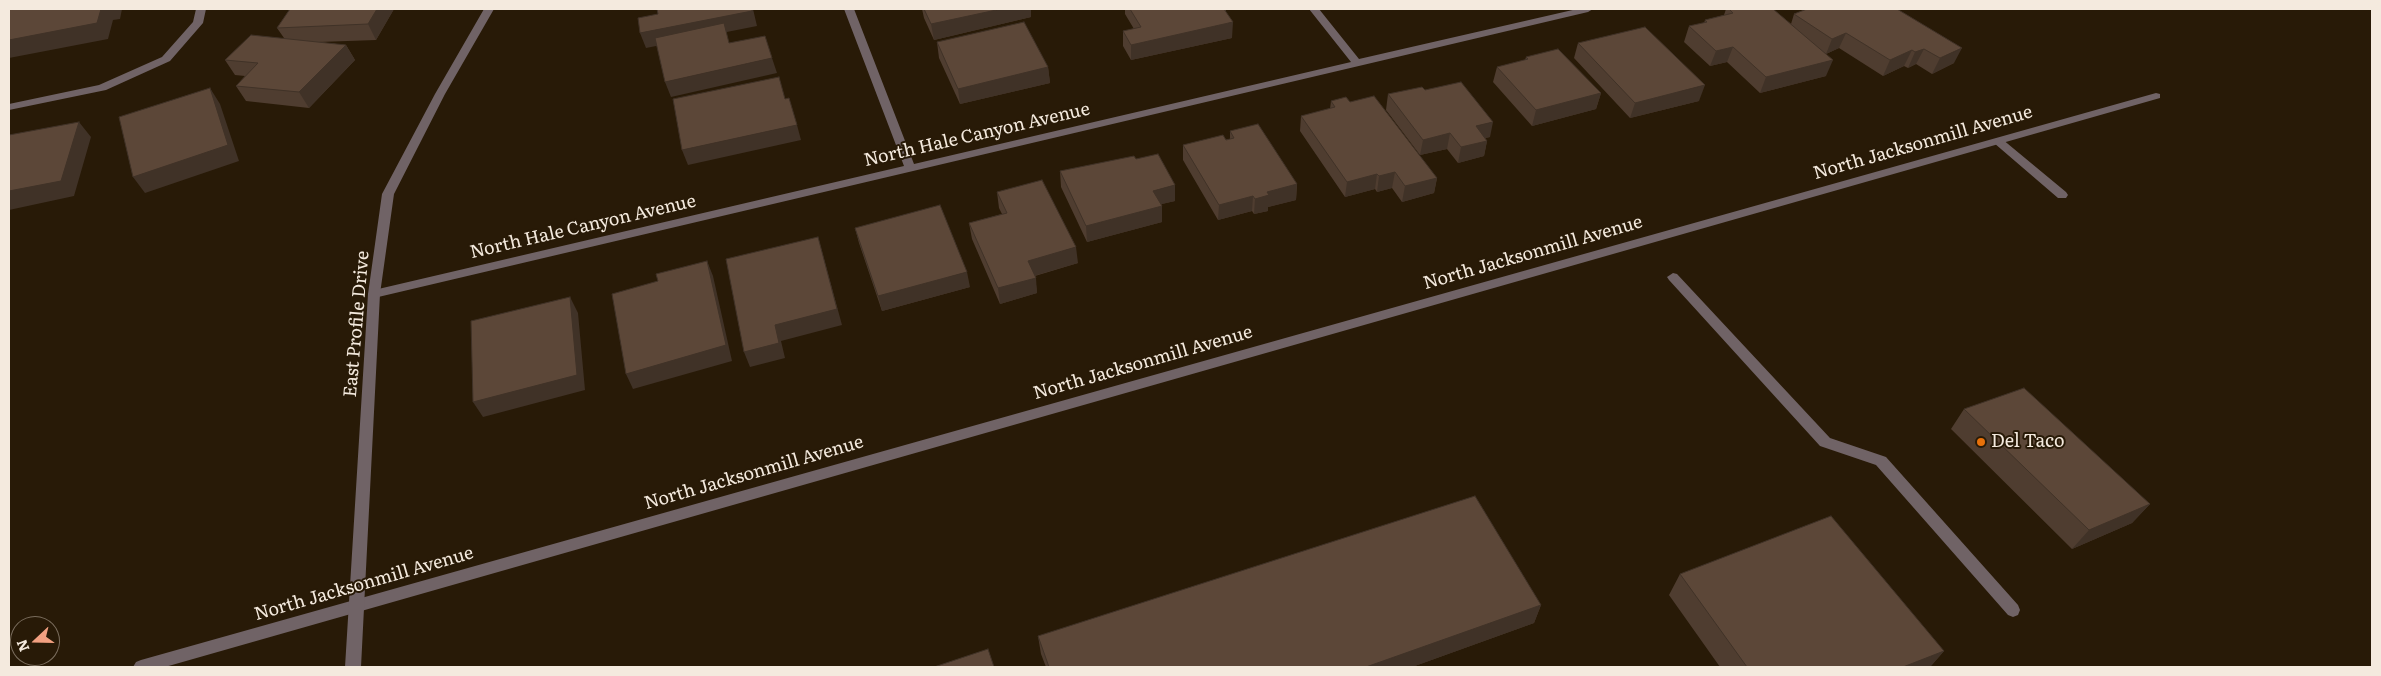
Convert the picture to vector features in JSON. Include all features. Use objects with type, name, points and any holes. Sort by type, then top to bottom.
[{"type":"street","points":[[9,107],[102,88],[166,59],[198,23],[201,9]]},
{"type":"street","name":"East Profile Drive","points":[[353,667],[374,294],[388,194],[440,94],[489,9]]},
{"type":"street","points":[[849,9],[910,168]]},
{"type":"street","points":[[1314,9],[1357,63]]},
{"type":"street","name":"North Hale Canyon Avenue","points":[[374,294],[1588,9]]},
{"type":"street","name":"North Jacksonmill Avenue","points":[[142,667],[2156,96]]},
{"type":"street","points":[[1998,141],[2062,195]]},
{"type":"street","points":[[1673,277],[1825,442],[1881,461],[2013,610]]},
{"type":"building","points":[[9,9],[101,9],[97,23],[9,40]]},
{"type":"building","points":[[290,9],[377,9],[368,24],[277,28]]},
{"type":"building","points":[[657,9],[752,9],[752,11],[640,33],[638,18],[658,14]]},
{"type":"building","points":[[924,9],[1001,9],[931,24]]},
{"type":"building","points":[[1130,9],[1224,9],[1233,22],[1131,45],[1123,31],[1141,27]]},
{"type":"building","points":[[1729,9],[1773,9],[1833,60],[1766,77],[1733,47],[1716,51],[1689,26],[1733,13]]},
{"type":"building","points":[[1807,9],[1897,9],[1962,48],[1940,58],[1924,49],[1915,52],[1912,50],[1890,60],[1846,33],[1832,39],[1794,14]]},
{"type":"building","points":[[1024,22],[1048,67],[958,89],[937,42]]},
{"type":"building","points":[[724,23],[729,43],[765,36],[772,58],[665,82],[655,38]]},
{"type":"building","points":[[1645,27],[1705,85],[1635,103],[1578,43]]},
{"type":"building","points":[[251,35],[346,45],[299,92],[236,86],[258,63],[225,60]]},
{"type":"building","points":[[1558,49],[1601,93],[1536,110],[1497,67]]},
{"type":"building","points":[[779,77],[785,99],[789,98],[797,125],[682,150],[673,99]]},
{"type":"building","points":[[1461,82],[1493,122],[1476,126],[1487,141],[1461,147],[1450,133],[1423,140],[1388,94],[1422,87],[1425,90]]},
{"type":"building","points":[[210,88],[228,145],[133,177],[119,117]]},
{"type":"building","points":[[1374,96],[1437,178],[1405,186],[1395,172],[1379,176],[1377,174],[1347,182],[1301,116],[1335,107],[1331,101],[1346,97],[1350,102]]},
{"type":"building","points":[[79,122],[61,181],[9,191],[9,135]]},
{"type":"building","points":[[1258,124],[1297,184],[1267,192],[1269,195],[1255,199],[1253,196],[1219,205],[1183,145],[1223,135],[1226,140],[1234,138],[1230,131]]},
{"type":"building","points":[[1158,154],[1175,185],[1153,191],[1162,206],[1086,226],[1060,171],[1134,156],[1136,159]]},
{"type":"building","points":[[1042,180],[1076,247],[1028,261],[1036,278],[998,288],[969,223],[1007,213],[997,192]]},
{"type":"building","points":[[940,205],[967,272],[878,296],[855,228]]},
{"type":"building","points":[[818,237],[837,309],[775,325],[779,343],[744,352],[726,259]]},
{"type":"building","points":[[707,261],[726,345],[626,374],[612,294],[658,281],[656,274]]},
{"type":"building","points":[[570,297],[577,375],[473,402],[471,321]]},
{"type":"building","points":[[2024,388],[2150,504],[2089,530],[1964,409]]},
{"type":"building","points":[[1475,496],[1541,605],[1366,667],[1049,667],[1038,636]]},
{"type":"building","points":[[1831,516],[1944,651],[1903,667],[1747,667],[1680,574]]},
{"type":"building","points":[[988,649],[994,667],[934,667]]},
{"type":"place","name":"Del Taco","points":[[1981,442]]}]
